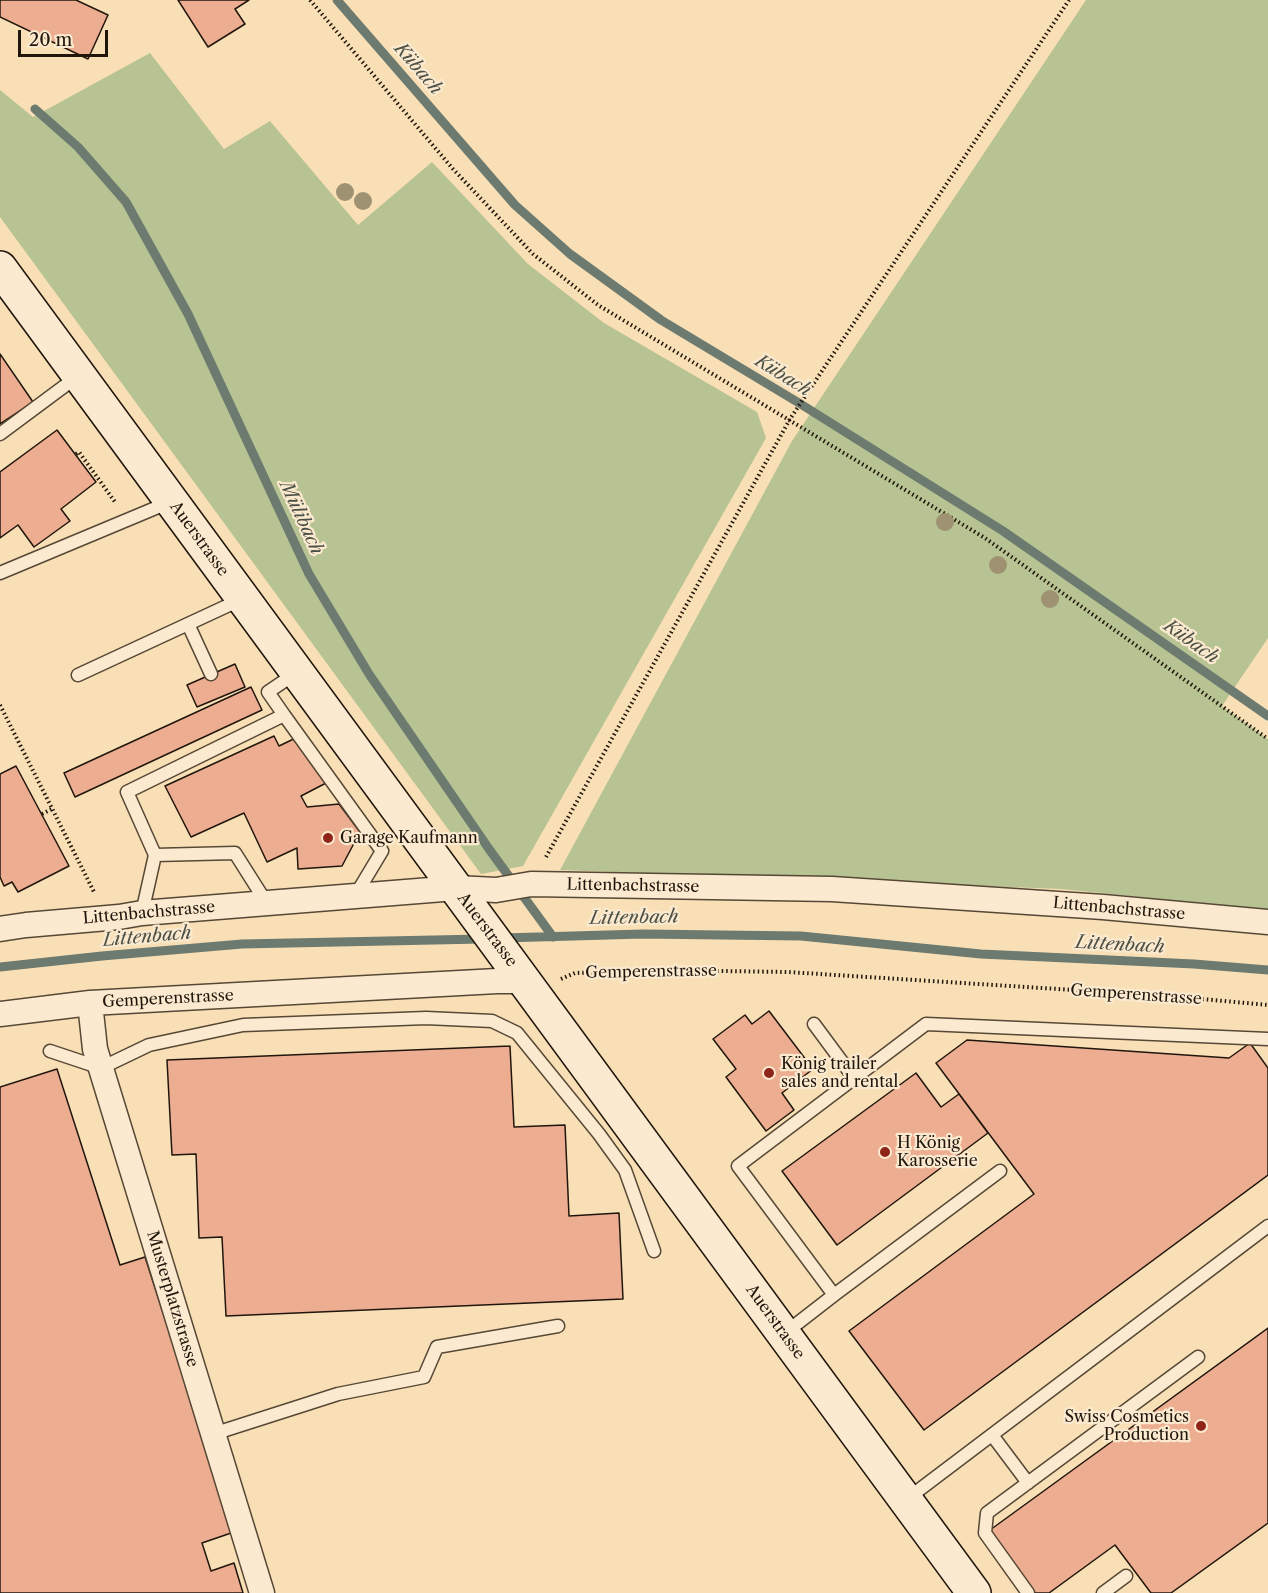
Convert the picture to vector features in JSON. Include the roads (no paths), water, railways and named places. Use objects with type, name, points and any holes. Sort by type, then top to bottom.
[{"type":"main road","name":"Auerstrasse","points":[[0,267],[517,970],[620,1137],[783,1334],[975,1593]]},
{"type":"street","name":"Littenbachstrasse","points":[[0,929],[266,902],[456,888],[496,890],[531,884],[832,889],[1091,906],[1268,922]]},
{"type":"street","name":"Gemperenstrasse","points":[[0,1014],[90,1004],[497,981],[517,970]]},
{"type":"street","name":"Musterplatzstrasse","points":[[90,1004],[95,1049],[262,1593]]},
{"type":"lane","points":[[0,434],[79,375]]},
{"type":"lane","points":[[0,573],[171,501]]},
{"type":"lane","points":[[78,675],[243,598]]},
{"type":"lane","points":[[188,624],[211,674]]},
{"type":"lane","points":[[297,672],[268,692],[382,851],[354,897]]},
{"type":"lane","points":[[142,913],[155,855],[128,792],[284,715]]},
{"type":"lane","points":[[155,855],[236,853],[266,902]]},
{"type":"lane","points":[[50,1051],[101,1068],[149,1045],[243,1025],[426,1018],[492,1022],[517,1033],[620,1137],[625,1170],[654,1251]]},
{"type":"lane","points":[[814,1024],[854,1078]]},
{"type":"lane","points":[[834,1295],[738,1166],[926,1024],[1268,1039]]},
{"type":"lane","points":[[783,1334],[1000,1171]]},
{"type":"lane","points":[[906,1500],[1268,1226]]},
{"type":"lane","points":[[213,1434],[338,1394],[424,1377],[437,1347],[558,1326]]},
{"type":"lane","points":[[1028,1593],[985,1533],[987,1514],[1198,1357]]},
{"type":"lane","points":[[992,1435],[1028,1483]]},
{"type":"lane","points":[[1103,1593],[1126,1576]]},
{"type":"waterway","name":"Kübach","points":[[337,0],[515,205],[570,254],[661,320],[799,403],[1003,531],[1268,716]]},
{"type":"waterway","name":"Mülibach","points":[[35,109],[78,147],[126,202],[188,314],[309,574],[369,674],[489,849],[553,937]]},
{"type":"waterway","name":"Littenbach","points":[[502,938],[643,934],[801,936],[981,954],[1194,964],[1268,970]]},
{"type":"waterway","name":"Littenbach","points":[[0,967],[242,944],[482,939]]},
{"type":"place","name":"Garage Kaufmann","points":[[328,838]]},
{"type":"place","name":"König trailer sales and rental","points":[[769,1073]]},
{"type":"place","name":"H König Karosserie","points":[[885,1152]]},
{"type":"place","name":"Swiss Cosmetics Production","points":[[1201,1426]]}]
